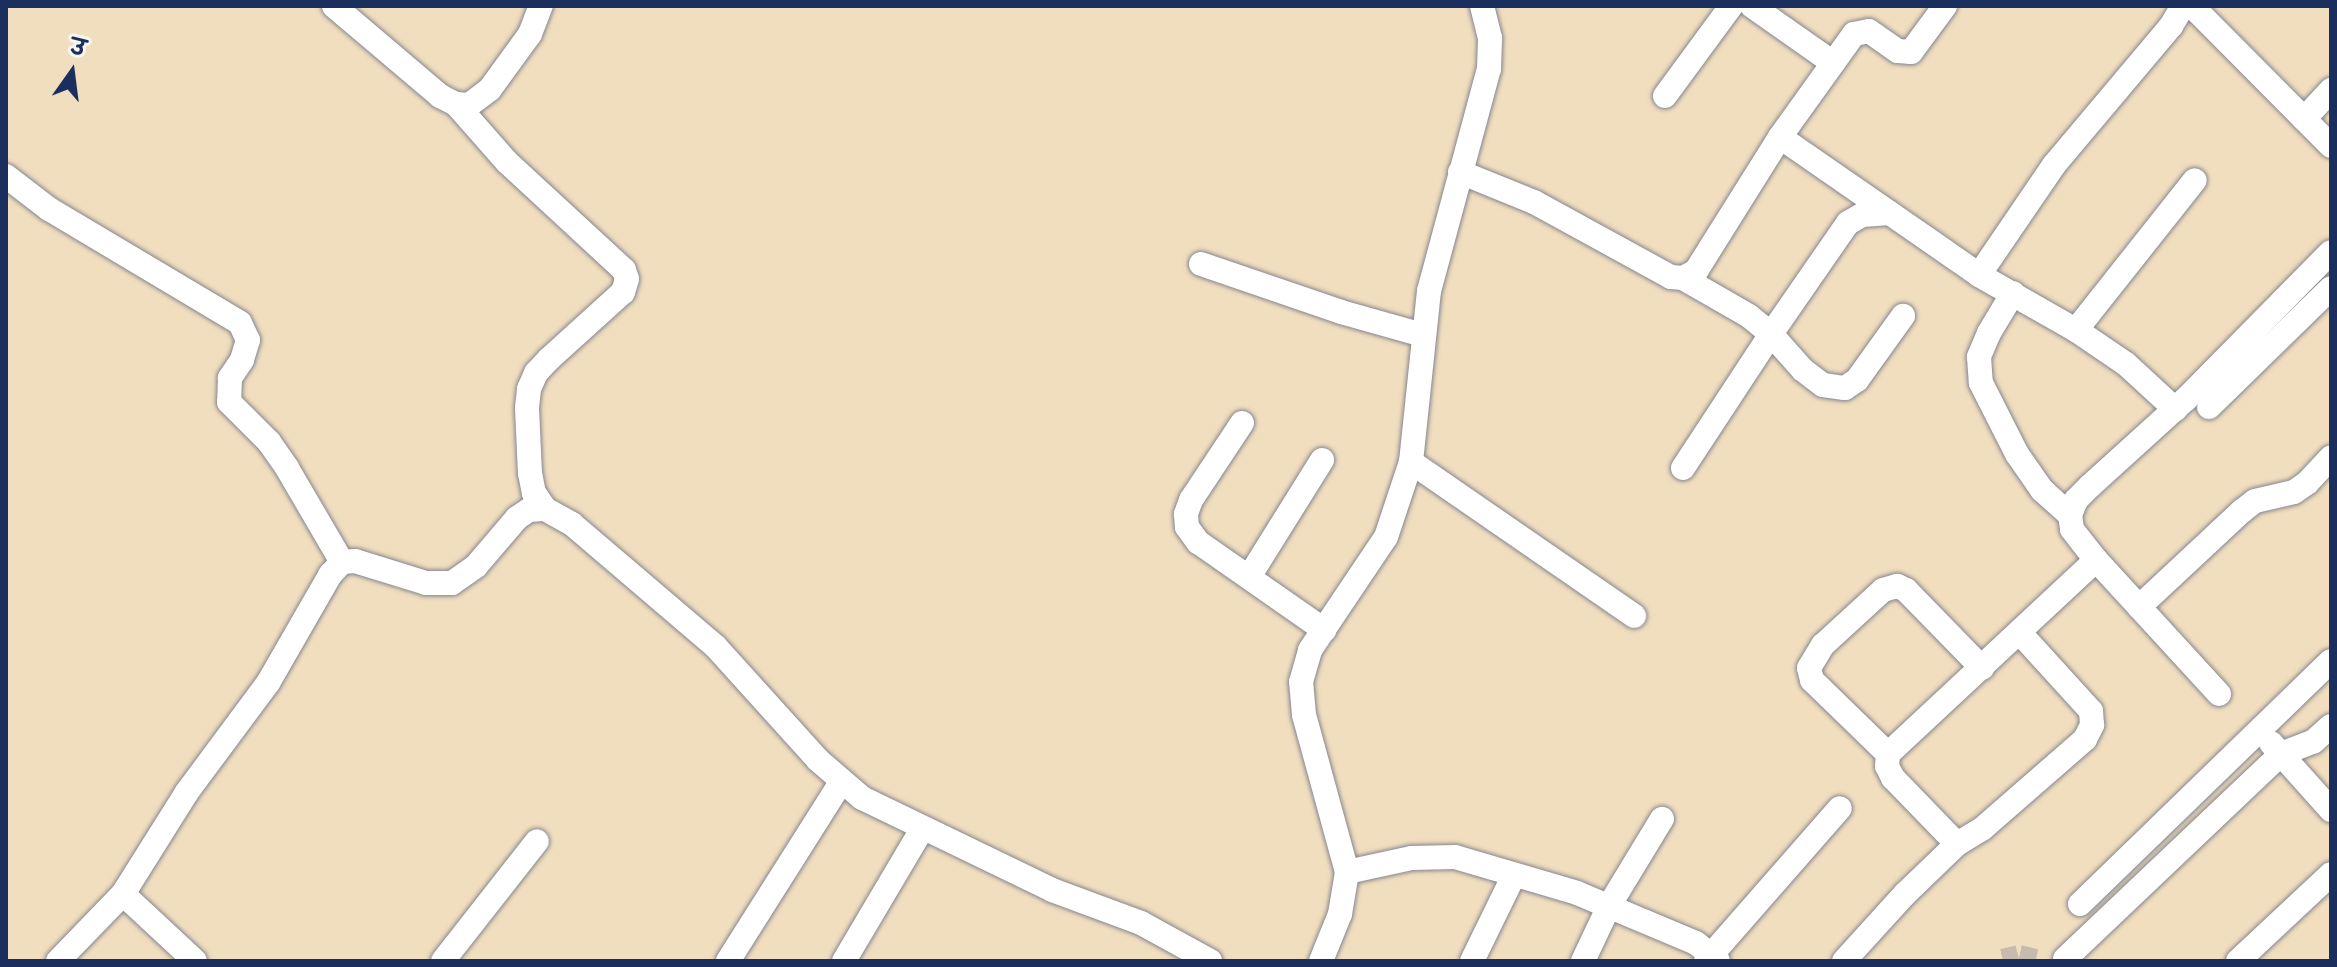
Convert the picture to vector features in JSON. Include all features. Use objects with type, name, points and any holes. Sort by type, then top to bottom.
[{"type":"street","points":[[334,6],[440,96],[456,104],[507,162],[624,270],[627,279],[623,292],[549,359],[536,373],[529,389],[530,473],[534,493],[545,509],[572,524],[716,647],[841,782],[862,798],[1086,904],[1141,923],[1210,961]]},
{"type":"street","points":[[456,104],[469,105],[490,89],[530,34],[541,6]]},
{"type":"street","points":[[1321,961],[1340,914],[1347,872],[1304,715],[1301,682],[1310,650],[1386,537],[1411,462],[1423,335],[1435,263],[1489,69],[1490,38],[1482,6]]},
{"type":"street","points":[[1665,96],[1731,6]]},
{"type":"street","points":[[1752,6],[1833,63]]},
{"type":"street","points":[[1683,278],[1696,271],[1780,137],[1854,34],[1864,30],[1898,51],[1911,52],[1945,6]]},
{"type":"street","points":[[1979,275],[2054,165],[2171,26],[2183,6]]},
{"type":"street","points":[[2192,6],[2331,146]]},
{"type":"street","points":[[2304,119],[2331,90]]},
{"type":"street","points":[[1780,137],[1979,275],[2076,330],[2126,364],[2175,409]]},
{"type":"street","points":[[1460,172],[1534,202],[1671,277],[1683,278],[1749,316],[1771,334],[1803,370],[1834,389],[1845,388],[1857,380],[1903,316]]},
{"type":"street","points":[[6,176],[49,209],[240,323],[248,340],[242,360],[230,378],[229,402],[269,442],[342,562]]},
{"type":"street","points":[[2076,330],[2195,180]]},
{"type":"street","points":[[1683,468],[1848,223],[1862,215],[1890,213]]},
{"type":"street","points":[[2219,694],[2096,560],[2072,529],[2070,515],[2076,500],[2175,409],[2331,252]]},
{"type":"street","points":[[1201,264],[1341,312],[1423,335]]},
{"type":"street","points":[[2209,407],[2331,288]]},
{"type":"street","points":[[2013,293],[1989,333],[1979,357],[1981,383],[2017,454],[2042,490],[2070,515]]},
{"type":"street","points":[[1242,423],[1191,500],[1186,514],[1187,527],[1198,542],[1324,630]]},
{"type":"street","points":[[2139,607],[2248,506],[2266,497],[2294,492],[2331,457]]},
{"type":"street","points":[[1249,577],[1322,460]]},
{"type":"street","points":[[1411,462],[1634,616]]},
{"type":"street","points":[[58,961],[123,894],[187,792],[259,696],[330,575],[342,562],[355,561],[426,583],[452,583],[476,566],[517,518],[529,510],[545,509]]},
{"type":"street","points":[[1957,844],[1893,778],[1887,766],[1888,754],[2021,634],[2096,560]]},
{"type":"street","points":[[1888,754],[1812,680],[1809,668],[1823,645],[1883,590],[1897,586],[1906,590],[1982,668]]},
{"type":"street","points":[[1844,961],[1905,894],[1957,844],[1982,829],[2085,739],[2092,725],[2091,711],[2021,634]]},
{"type":"street","points":[[2080,904],[2331,661]]},
{"type":"street","points":[[2065,959],[2281,754],[2313,742],[2331,726]]},
{"type":"street","points":[[2260,731],[2331,810]]},
{"type":"street","points":[[728,961],[841,782]]},
{"type":"street","points":[[1347,872],[1412,858],[1455,857],[1577,893],[1696,943],[1711,959],[1840,808]]},
{"type":"street","points":[[1583,961],[1609,906],[1662,819]]},
{"type":"street","points":[[844,961],[922,829]]},
{"type":"street","points":[[443,961],[537,841]]},
{"type":"street","points":[[2238,961],[2331,874]]},
{"type":"street","points":[[1472,961],[1514,875]]},
{"type":"street","points":[[123,894],[195,961]]},
{"type":"tunnel","points":[[2003,961],[2019,957],[2036,961]]}]
